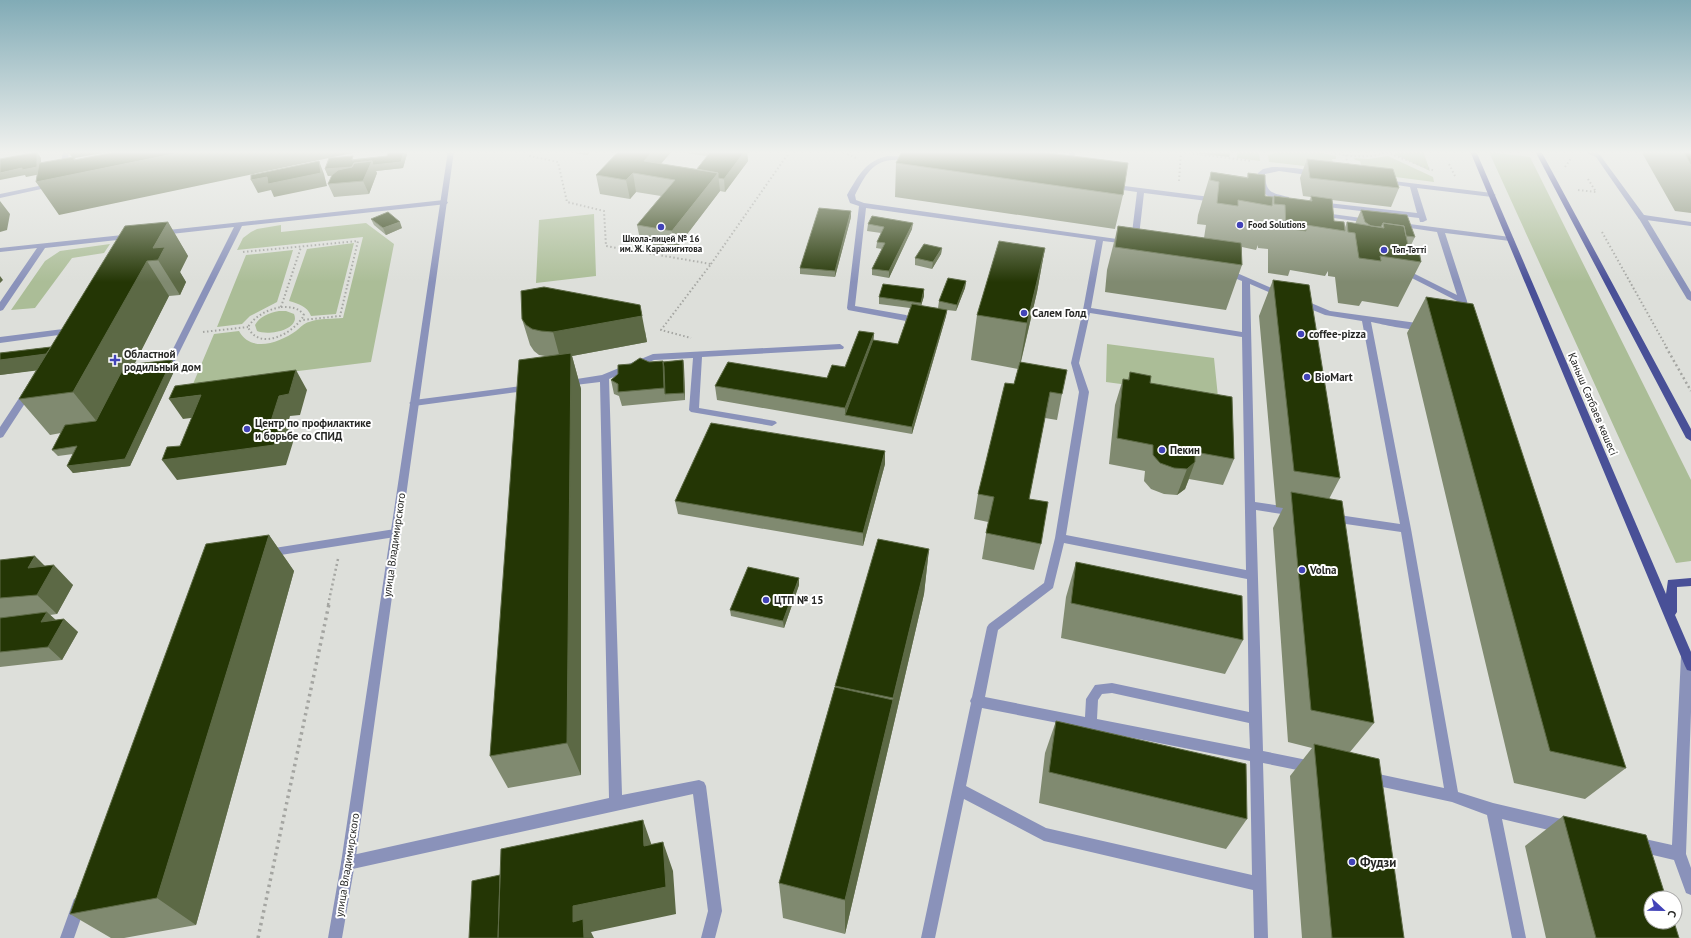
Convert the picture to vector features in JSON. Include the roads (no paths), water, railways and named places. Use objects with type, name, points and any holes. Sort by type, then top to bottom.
[{"type":"main road","name":"Қаныш Сәтбаев көшесі","points":[[1492,195],[1689,661]]},
{"type":"main road","points":[[1561,195],[1691,438]]},
{"type":"main road","points":[[1671,616],[1672,583],[1691,582]]},
{"type":"street","name":"улица Владимирского","points":[[335,938],[348,863],[445,195]]},
{"type":"street","points":[[851,195],[853,201],[863,205],[1138,244],[1141,195]]},
{"type":"street","points":[[1177,195],[1225,201]]},
{"type":"street","points":[[1272,195],[1292,200]]},
{"type":"street","points":[[1416,195],[1426,228]]},
{"type":"street","points":[[1626,195],[1642,217],[1691,299]]},
{"type":"street","points":[[154,234],[444,202]]},
{"type":"street","points":[[1315,203],[1422,216]]},
{"type":"street","points":[[863,205],[850,308],[906,318]]},
{"type":"street","points":[[1310,213],[1510,239]]},
{"type":"street","points":[[1642,217],[1691,224]]},
{"type":"street","points":[[171,361],[239,225]]},
{"type":"street","points":[[1440,230],[1463,301],[1464,313],[1452,322]]},
{"type":"street","points":[[0,250],[138,235]]},
{"type":"street","points":[[115,250],[123,237]]},
{"type":"street","points":[[928,938],[976,701],[993,627],[1048,585],[1060,538],[1084,392],[1075,363],[1087,310],[1100,239]]},
{"type":"street","points":[[0,308],[43,245]]},
{"type":"street","points":[[1392,266],[1463,301]]},
{"type":"street","points":[[1218,268],[1328,313],[1409,326],[1433,327]]},
{"type":"street","points":[[1246,280],[1255,755],[1261,938]]},
{"type":"street","points":[[1087,310],[1246,334]]},
{"type":"street","points":[[1366,320],[1406,529],[1452,796]]},
{"type":"street","points":[[0,340],[65,329],[56,344]]},
{"type":"street","points":[[557,384],[604,378],[653,357],[840,347]]},
{"type":"street","points":[[698,354],[694,410],[772,423]]},
{"type":"street","points":[[604,378],[616,803]]},
{"type":"street","points":[[0,435],[32,384]]},
{"type":"street","points":[[414,403],[542,386]]},
{"type":"street","points":[[1250,506],[1305,514]]},
{"type":"street","points":[[1320,516],[1406,529]]},
{"type":"street","points":[[258,554],[395,533]]},
{"type":"street","points":[[1060,538],[1252,576]]},
{"type":"street","points":[[1689,661],[1678,854],[1691,888]]},
{"type":"street","points":[[1091,723],[1092,699],[1100,689],[1112,688],[1255,719]]},
{"type":"street","points":[[976,701],[1323,769]]},
{"type":"street","points":[[1353,775],[1452,796],[1493,810],[1578,830]]},
{"type":"street","points":[[348,863],[699,786],[715,911],[708,938]]},
{"type":"street","points":[[958,789],[1044,834],[1259,884]]},
{"type":"street","points":[[1493,810],[1520,938]]},
{"type":"street","points":[[1624,841],[1678,854]]},
{"type":"street","points":[[67,938],[83,893]]},
{"type":"place","name":"Food Solutions","points":[[1240,225]]},
{"type":"place","name":"Школа-лицей № 16 им. Ж. Каражигитова","points":[[661,227]]},
{"type":"place","name":"Тәп-Тәтті","points":[[1384,250]]},
{"type":"place","name":"Салем Голд","points":[[1024,313]]},
{"type":"place","name":"coffee-pizza","points":[[1301,334]]},
{"type":"place","name":"Областной родильный дом","points":[[115,360]]},
{"type":"place","name":"BioMart","points":[[1307,377]]},
{"type":"place","name":"Центр по профилактике и борьбе со СПИД","points":[[247,429]]},
{"type":"place","name":"Пекин","points":[[1162,450]]},
{"type":"place","name":"Volna","points":[[1302,570]]},
{"type":"place","name":"ЦТП № 15","points":[[766,600]]},
{"type":"place","name":"Фудзи","points":[[1352,862]]}]
